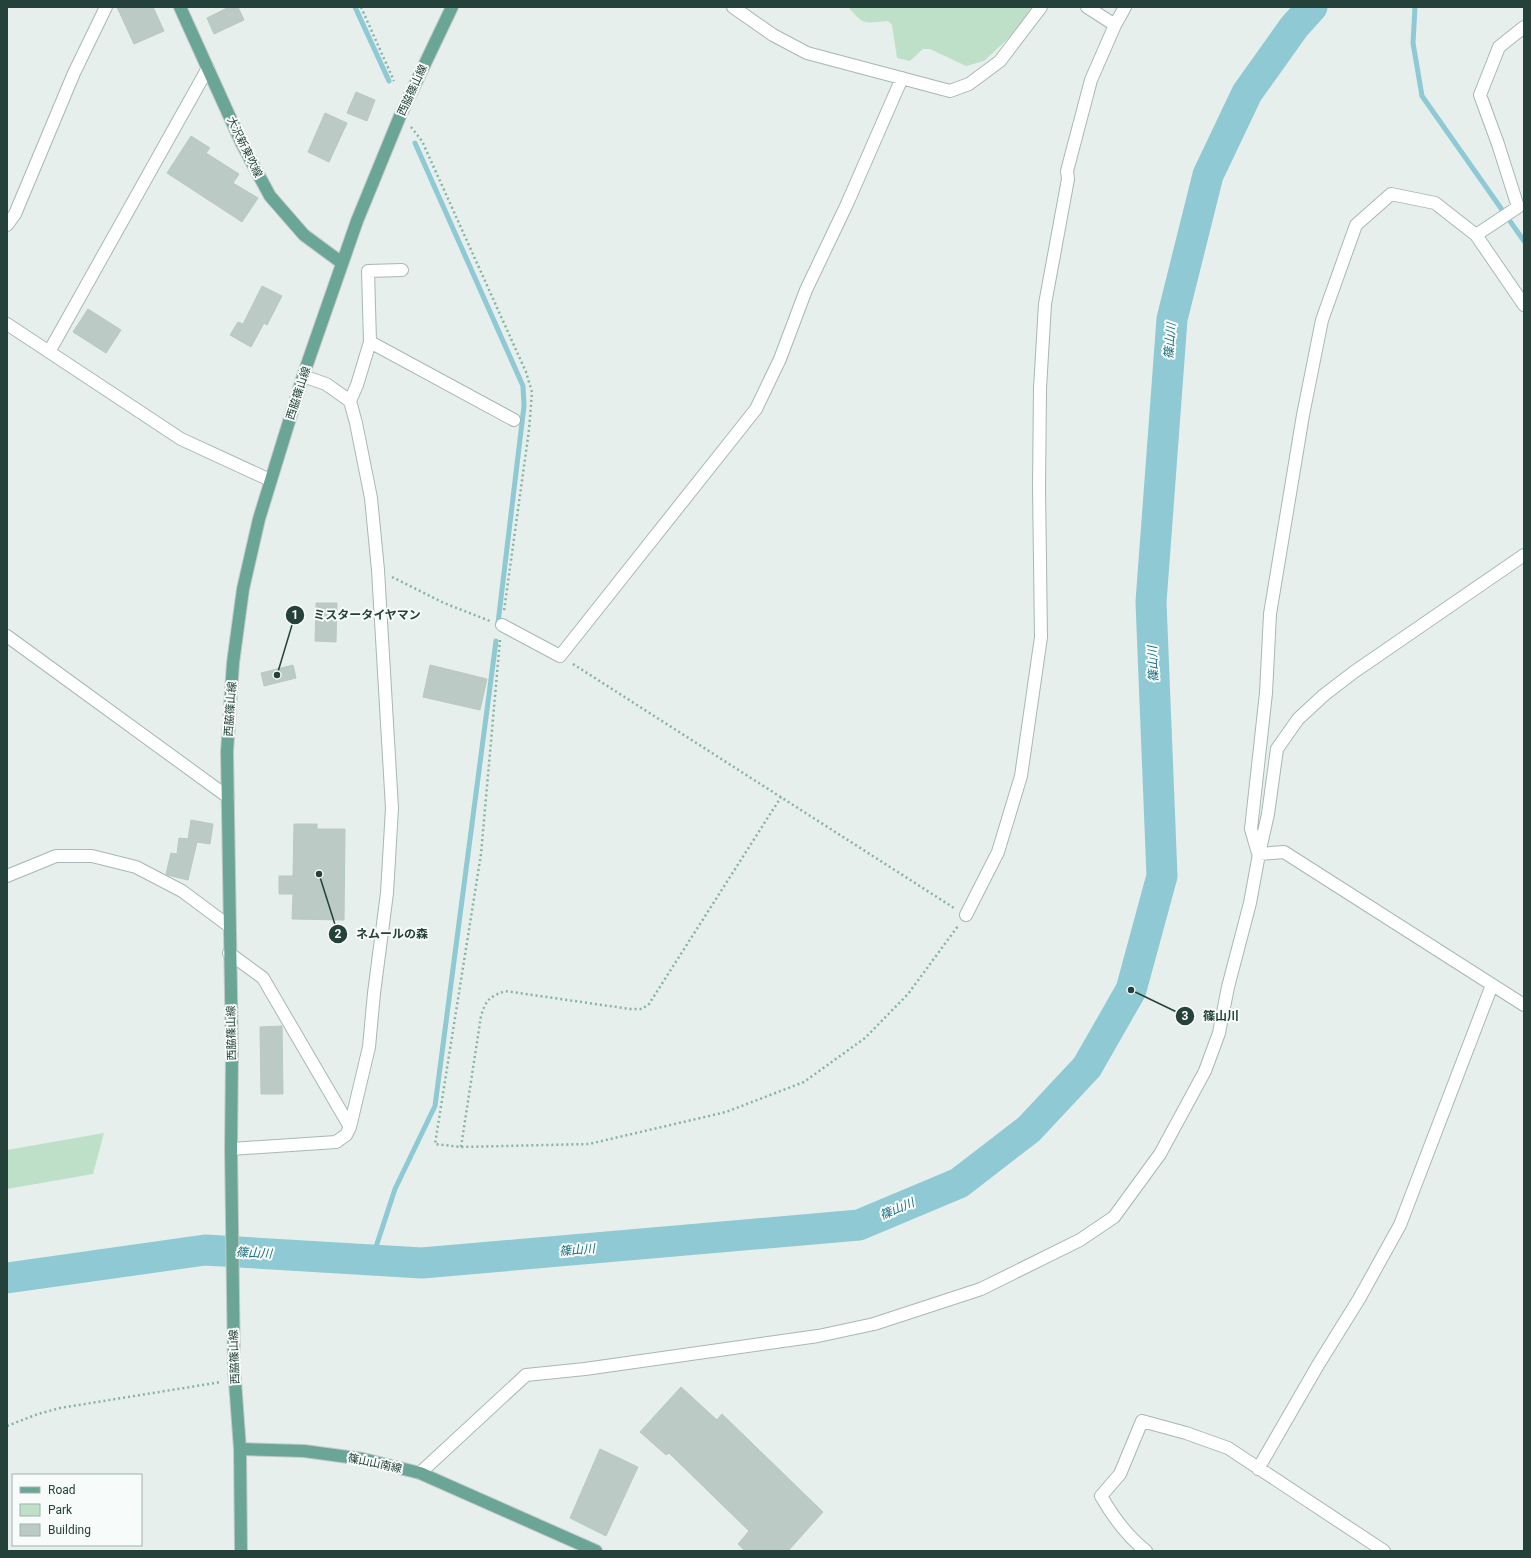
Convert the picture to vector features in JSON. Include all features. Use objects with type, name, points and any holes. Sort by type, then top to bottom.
[{"type":"main road","name":"大沢新東吹線","points":[[180,7],[242,144],[270,196],[304,236],[342,263]]},
{"type":"main road","name":"西脇篠山線","points":[[240,1449],[234,1374],[231,1153],[232,1053],[229,953],[227,752],[233,663],[243,589],[259,519],[270,480],[303,376],[357,221],[400,116],[452,7]]},
{"type":"main road","name":"篠山山南線","points":[[240,1449],[304,1451],[363,1459],[420,1473],[596,1551]]},
{"type":"main road","points":[[240,1449],[241,1551]]},
{"type":"street","points":[[7,225],[15,214],[74,73],[106,7]]},
{"type":"street","points":[[733,7],[773,35],[807,53],[950,91],[969,84],[1000,61],[1041,7]]},
{"type":"street","points":[[1087,7],[1115,24]]},
{"type":"street","points":[[966,915],[998,852],[1021,776],[1041,637],[1039,488],[1040,388],[1045,304],[1068,179],[1067,171],[1091,80],[1115,24],[1125,7]]},
{"type":"street","points":[[1476,235],[1518,207],[1498,144],[1480,95],[1499,47],[1524,28]]},
{"type":"street","points":[[49,352],[208,68]]},
{"type":"street","points":[[502,625],[560,656],[756,409],[780,359],[806,290],[902,78]]},
{"type":"street","points":[[1259,854],[1251,829],[1266,693],[1270,614],[1303,415],[1325,312],[1356,225],[1391,194],[1435,202],[1476,235],[1524,305]]},
{"type":"street","points":[[231,1153],[336,1142],[346,1135],[350,1127],[369,1047],[374,993],[387,893],[392,808],[378,570],[371,498],[350,400],[357,385],[370,342],[368,272],[402,270]]},
{"type":"street","points":[[7,324],[181,439],[270,480]]},
{"type":"street","points":[[370,342],[514,420]]},
{"type":"street","points":[[303,376],[326,384],[350,400]]},
{"type":"street","points":[[420,1473],[447,1446],[526,1374],[585,1369],[818,1336],[874,1324],[980,1289],[1080,1240],[1114,1217],[1160,1154],[1205,1071],[1219,1033],[1228,987],[1250,903],[1268,814],[1277,749],[1298,719],[1354,672],[1524,555]]},
{"type":"street","points":[[7,636],[228,797]]},
{"type":"street","points":[[1259,854],[1284,852],[1524,1005]]},
{"type":"street","points":[[7,876],[56,856],[92,856],[136,867],[182,891],[229,926]]},
{"type":"street","points":[[229,953],[263,978],[350,1127]]},
{"type":"street","points":[[1258,1468],[1318,1365],[1359,1299],[1400,1225],[1492,986]]},
{"type":"street","points":[[1146,1551],[1112,1516],[1101,1496],[1120,1474],[1142,1421],[1186,1433],[1228,1448],[1384,1551]]},
{"type":"path","points":[[361,7],[394,82]]},
{"type":"path","points":[[400,116],[422,141],[526,372],[532,392],[529,430],[502,625],[481,854],[435,1144],[461,1147],[589,1144],[726,1112],[804,1082],[866,1038],[908,994],[966,915],[560,656]]},
{"type":"path","points":[[378,570],[444,603],[502,625]]},
{"type":"path","points":[[461,1147],[481,1016],[486,1002],[496,994],[505,990],[630,1009],[642,1009],[649,1004],[781,797]]},
{"type":"path","points":[[7,1426],[38,1414],[60,1408],[234,1374]]},
{"type":"green space","points":[[848,7],[1035,7],[1029,19],[984,61],[966,66],[930,49],[923,49],[910,61],[897,58],[892,25],[888,21],[865,22]]},
{"type":"green space","points":[[104,1133],[93,1174],[7,1189],[7,1150]]},
{"type":"building","points":[[117,7],[153,7],[164,31],[134,44]]},
{"type":"building","points":[[229,7],[238,7],[244,20],[214,34],[207,18]]},
{"type":"building","points":[[356,92],[375,100],[367,121],[347,113]]},
{"type":"building","points":[[325,113],[347,123],[329,162],[308,152]]},
{"type":"building","points":[[191,136],[210,148],[206,153],[239,174],[233,183],[258,198],[242,222],[167,173]]},
{"type":"building","points":[[262,286],[282,296],[267,325],[264,323],[251,347],[230,335],[238,322],[243,324]]},
{"type":"building","points":[[88,309],[121,330],[106,353],[73,332]]},
{"type":"building","points":[[316,603],[337,603],[336,642],[315,641]]},
{"type":"building","points":[[293,665],[296,678],[264,686],[261,673]]},
{"type":"building","points":[[430,665],[487,679],[480,710],[423,697]]},
{"type":"building","points":[[191,820],[213,824],[210,844],[197,842],[188,880],[166,874],[171,853],[177,854],[179,838],[188,839]]},
{"type":"building","points":[[294,824],[317,824],[317,829],[345,829],[344,920],[292,919],[293,894],[279,894],[279,876],[293,876]]},
{"type":"building","points":[[282,1026],[283,1094],[261,1094],[260,1027]]},
{"type":"building","points":[[681,1387],[717,1420],[722,1414],[823,1512],[788,1551],[745,1551],[738,1544],[749,1531],[669,1453],[666,1455],[640,1432]]},
{"type":"building","points":[[600,1449],[638,1467],[606,1536],[570,1518]]},
{"type":"waterway","points":[[355,7],[389,81]]},
{"type":"waterway","name":"篠山川","points":[[7,1278],[205,1250],[422,1263],[859,1225],[959,1183],[1029,1129],[1087,1067],[1131,990],[1162,876],[1151,602],[1172,319],[1208,175],[1247,93],[1294,27],[1312,7]]},
{"type":"waterway","points":[[1415,7],[1413,43],[1422,96],[1524,241]]},
{"type":"waterway","points":[[415,143],[523,386],[524,406],[498,623]]},
{"type":"waterway","points":[[372,1259],[395,1189],[435,1106],[496,641]]},
{"type":"place","name":"ミスタータイヤマン","points":[[277,675]]},
{"type":"place","name":"ネムールの森","points":[[319,874]]},
{"type":"place","name":"篠山川","points":[[1131,990]]}]
